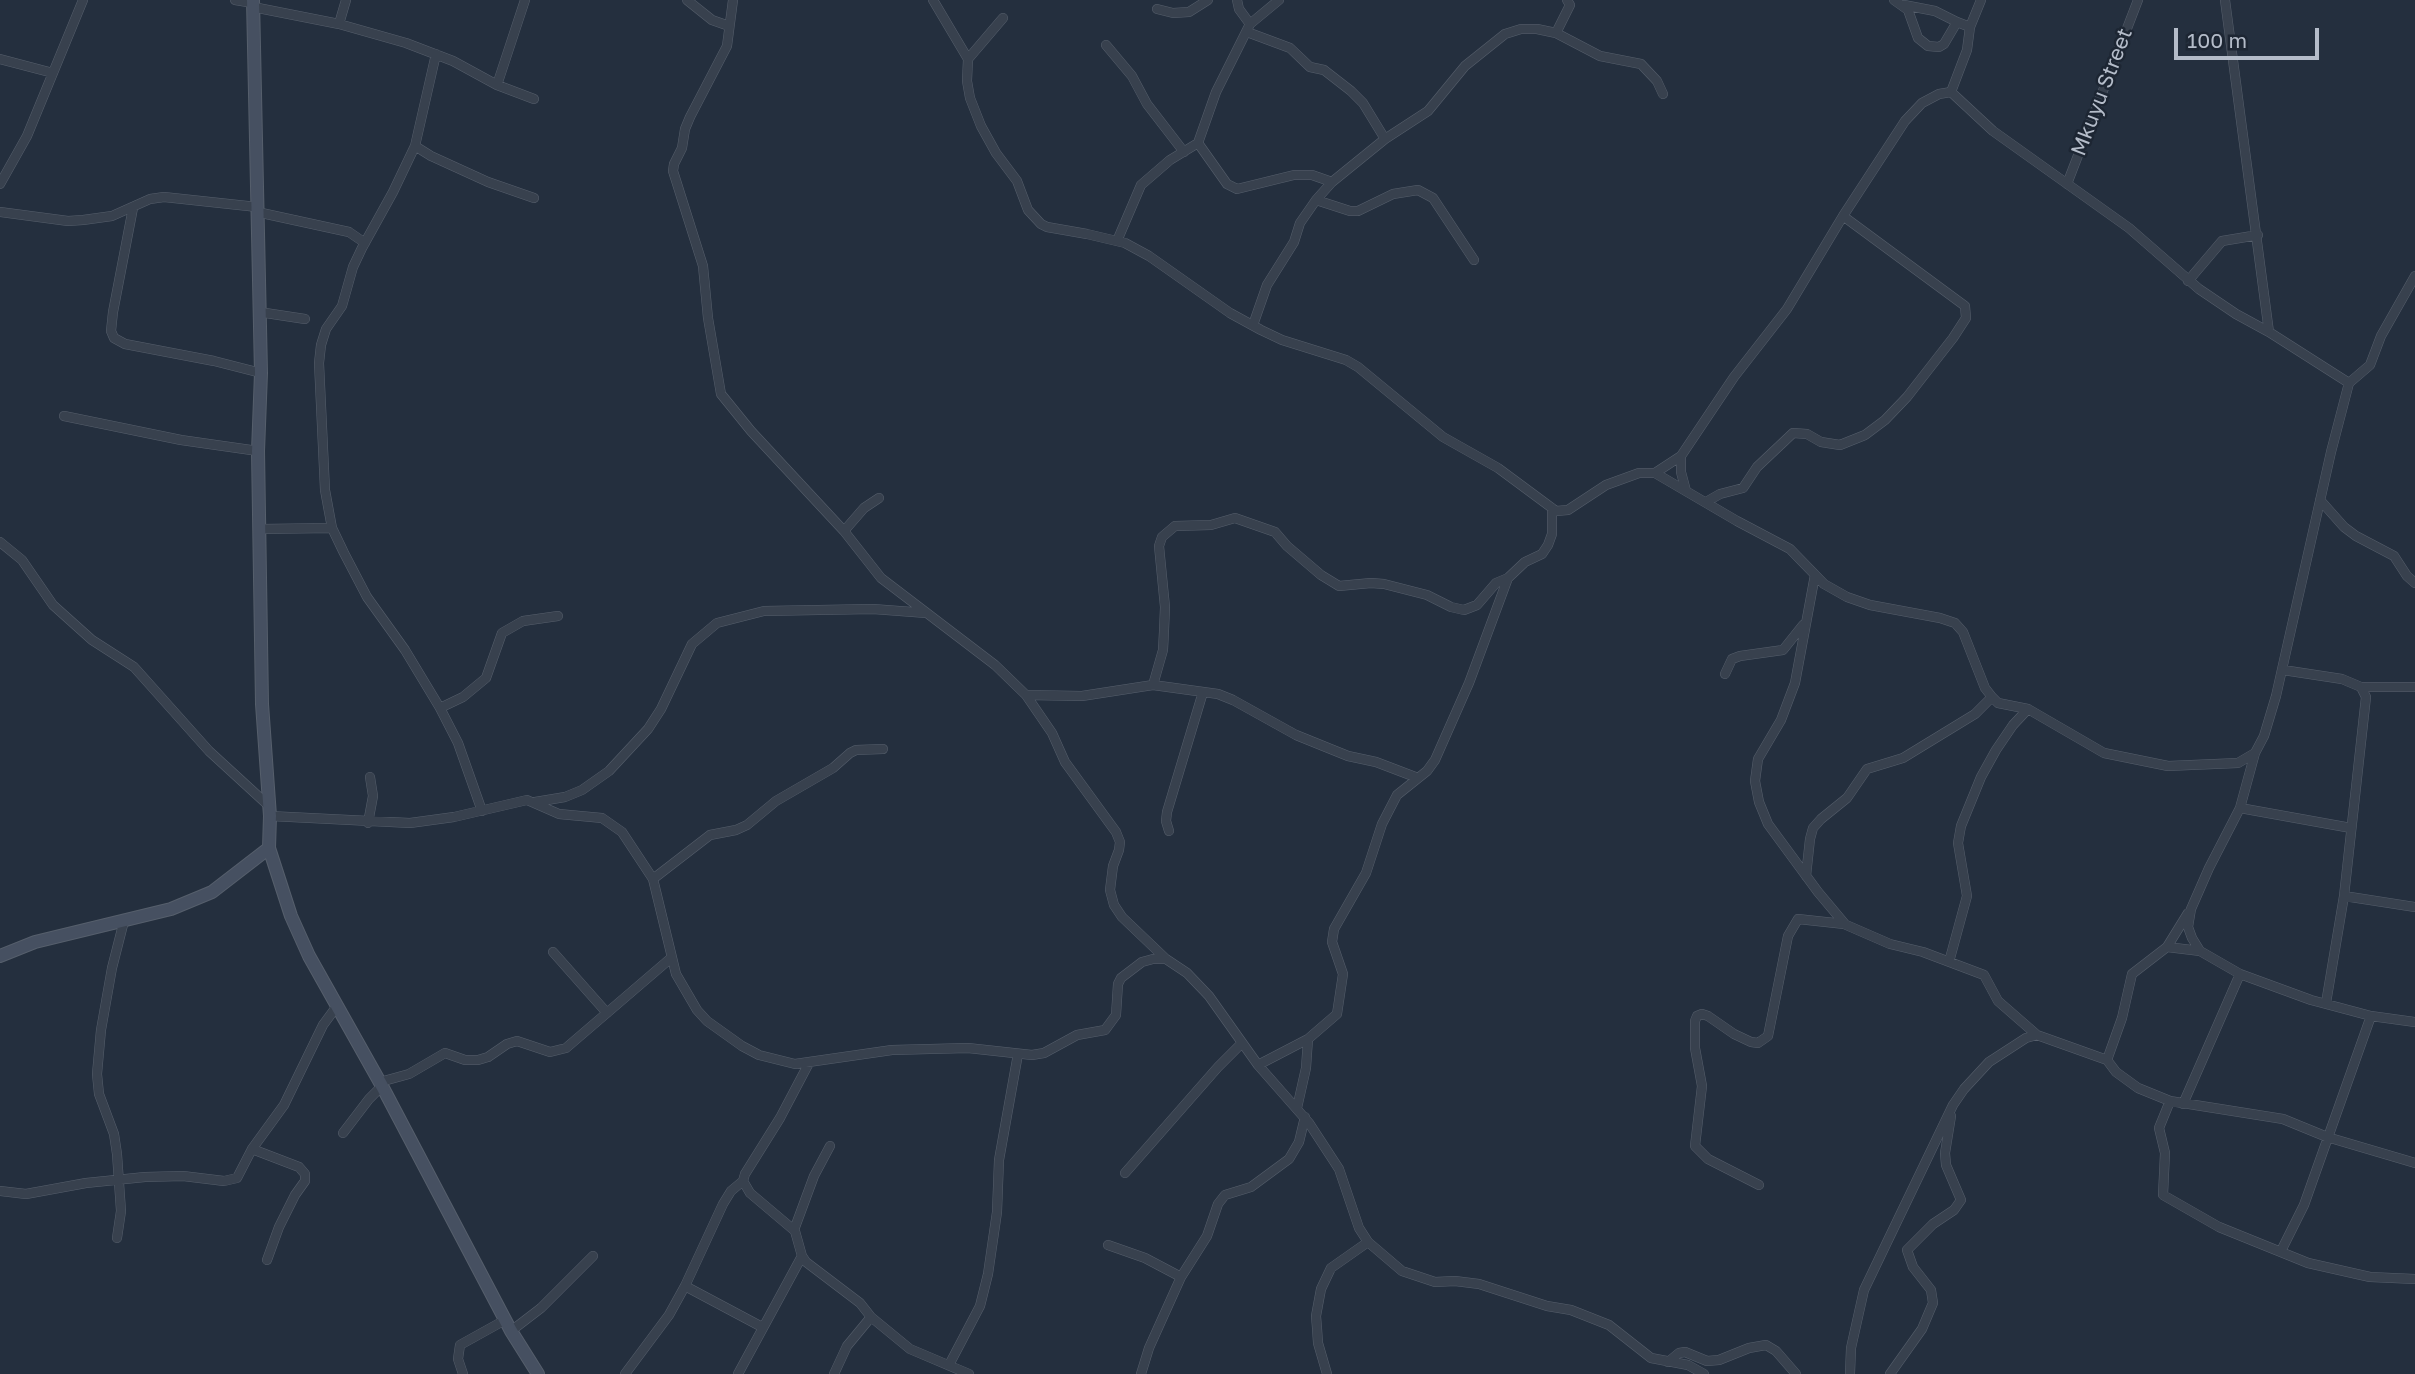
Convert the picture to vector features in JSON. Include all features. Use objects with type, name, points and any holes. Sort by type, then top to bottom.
[{"type":"street","points":[[0,184],[27,136],[83,0]]},
{"type":"street","points":[[234,0],[339,24],[406,43],[534,99]]},
{"type":"street","points":[[339,24],[346,0]]},
{"type":"street","points":[[497,85],[525,0]]},
{"type":"street","points":[[687,0],[712,20],[729,26]]},
{"type":"street","points":[[733,0],[727,46],[690,117],[673,171],[703,266],[721,394],[844,531],[881,578],[995,665],[1027,695],[1052,733],[1065,762],[1116,832],[1120,842],[1110,890],[1114,905],[1122,917],[1209,996],[1258,1065],[1305,1117],[1334,1158],[1359,1228],[1368,1242],[1402,1271],[1419,1278],[1435,1282],[1479,1284],[1546,1306],[1571,1310],[1609,1325],[1651,1358],[1688,1365],[1704,1374]]},
{"type":"street","points":[[933,0],[968,59],[967,81],[970,98],[996,153],[1017,181],[1033,217],[1047,227],[1117,241],[1149,256],[1230,313],[1282,340],[1334,355],[1358,367],[1437,432],[1498,468],[1552,508],[1564,512],[1606,485],[1639,473],[1655,473],[1790,549],[1833,589],[1870,605],[1940,618],[1955,624],[1964,632],[1985,688],[1992,698],[1998,703],[2028,709],[2104,752],[2154,764],[2238,763],[2255,753]]},
{"type":"street","points":[[1157,9],[1173,13],[1189,12],[1208,0]]},
{"type":"street","points":[[1237,0],[1249,28],[1290,48],[1310,67],[1324,70],[1332,76],[1363,103],[1385,139]]},
{"type":"street","points":[[1117,241],[1141,185],[1159,168],[1198,143],[1216,92],[1249,28],[1279,0]]},
{"type":"street","points":[[1894,0],[1904,5],[1935,11],[1970,27]]},
{"type":"street","points":[[1951,92],[1967,50],[1970,27],[1981,0]]},
{"type":"street","name":"Mkuyu Street","points":[[2067,184],[2138,0]]},
{"type":"street","points":[[2225,0],[2269,332]]},
{"type":"street","points":[[1556,33],[1569,2]]},
{"type":"street","points":[[253,3],[261,373],[258,451],[262,704],[270,811],[269,848],[291,916],[309,956],[381,1084],[508,1326],[538,1374]]},
{"type":"street","points":[[1904,5],[1912,17],[1919,38],[1928,46],[1939,47],[1944,44],[1957,22]]},
{"type":"street","points":[[968,59],[1003,18]]},
{"type":"street","points":[[1253,325],[1267,285],[1294,242],[1300,223],[1316,200],[1332,182],[1385,139],[1427,111],[1465,66],[1505,34],[1521,29],[1556,33],[1600,56],[1641,64],[1657,81],[1663,94]]},
{"type":"street","points":[[1106,46],[1132,76],[1147,104],[1184,152]]},
{"type":"street","points":[[436,54],[415,146],[353,267],[338,315],[326,328],[320,354],[325,490],[332,528],[367,597],[405,650],[440,708],[458,743],[482,810]]},
{"type":"street","points":[[0,59],[53,72]]},
{"type":"street","points":[[1951,92],[1993,131],[2129,228],[2188,281],[2236,314],[2349,383]]},
{"type":"street","points":[[1655,473],[1681,456],[1734,377],[1787,309],[1905,121],[1922,103],[1939,94],[1951,92]]},
{"type":"street","points":[[1198,143],[1232,188],[1246,188],[1294,175],[1312,175],[1332,182]]},
{"type":"street","points":[[415,146],[488,182],[534,198]]},
{"type":"street","points":[[1316,200],[1358,211],[1393,194],[1418,190],[1427,193],[1438,205],[1474,260]]},
{"type":"street","points":[[0,212],[68,221],[112,216],[150,199],[164,197],[257,209],[349,232],[365,243]]},
{"type":"street","points":[[133,208],[113,312],[111,331],[114,338],[125,344],[261,373]]},
{"type":"street","points":[[1706,502],[1720,494],[1743,488],[1757,467],[1793,433],[1802,432],[1821,442],[1840,446],[1866,435],[1907,397],[1966,318],[1965,306],[1956,298],[1843,216]]},
{"type":"street","points":[[2188,281],[2222,241],[2258,235]]},
{"type":"street","points":[[2107,1060],[2122,1018],[2132,974],[2167,947],[2191,909],[2209,867],[2240,808],[2283,670],[2349,383],[2370,365],[2381,336],[2415,276]]},
{"type":"street","points":[[258,312],[305,319]]},
{"type":"street","points":[[64,416],[181,440],[258,451]]},
{"type":"street","points":[[1681,456],[1681,472],[1686,491]]},
{"type":"street","points":[[844,531],[864,508],[879,498]]},
{"type":"street","points":[[2320,500],[2344,527],[2394,556],[2415,583]]},
{"type":"street","points":[[1153,685],[1163,650],[1164,631],[1165,607],[1159,546],[1162,537],[1175,526],[1211,525],[1235,518],[1275,531],[1287,546],[1321,575],[1339,586],[1384,584],[1464,610],[1477,605],[1496,583],[1508,578],[1525,562],[1542,554],[1552,534],[1552,508]]},
{"type":"street","points":[[260,529],[332,528]]},
{"type":"street","points":[[0,542],[22,560],[53,605],[92,640],[134,667],[209,751],[270,811],[368,823],[410,823],[518,801],[534,802],[565,797],[582,790],[617,763],[648,729],[661,709],[692,644],[717,622],[764,611],[873,608],[928,613]]},
{"type":"street","points":[[1815,575],[1795,683],[1781,720],[1758,760],[1755,781],[1759,802],[1768,824],[1844,924]]},
{"type":"street","points":[[1258,1065],[1308,1039],[1337,1014],[1343,974],[1332,942],[1334,929],[1366,873],[1382,824],[1396,795],[1427,771],[1435,760],[1469,683],[1508,578]]},
{"type":"street","points":[[440,708],[463,697],[486,678],[502,633],[523,621],[558,616]]},
{"type":"street","points":[[1725,674],[1732,659],[1783,650],[1804,624]]},
{"type":"street","points":[[2283,670],[2342,679],[2361,687],[2415,687]]},
{"type":"street","points":[[1027,695],[1082,696],[1153,685],[1203,692],[1233,700],[1296,735],[1348,756],[1376,762],[1418,778]]},
{"type":"street","points":[[2326,1003],[2344,896],[2366,697],[2361,687]]},
{"type":"street","points":[[1169,831],[1167,812],[1203,692]]},
{"type":"street","points":[[1806,876],[1810,839],[1814,828],[1847,798],[1867,769],[1903,758],[1967,720],[1992,698]]},
{"type":"street","points":[[1949,962],[1966,895],[1958,842],[1965,813],[1980,777],[1996,750],[2013,724],[2028,709]]},
{"type":"street","points":[[653,879],[710,835],[747,825],[776,801],[833,768],[850,753],[856,750],[883,749]]},
{"type":"street","points":[[2238,763],[2250,771]]},
{"type":"street","points":[[368,823],[373,796],[370,777]]},
{"type":"street","points":[[534,802],[559,814],[590,815],[611,823],[632,845],[653,879],[671,958],[688,997],[707,1021],[758,1055],[795,1064],[892,1050],[968,1048],[1018,1054],[1044,1053],[1077,1035],[1105,1030],[1116,1014],[1118,984],[1121,978],[1142,962],[1166,959]]},
{"type":"street","points":[[2240,808],[2351,828]]},
{"type":"street","points":[[0,956],[35,942],[171,909],[212,892],[269,848]]},
{"type":"street","points":[[2344,896],[2415,907]]},
{"type":"street","points":[[2191,909],[2188,927],[2200,951]]},
{"type":"street","points":[[1759,1185],[1708,1159],[1695,1146],[1702,1097],[1695,1048],[1695,1021],[1702,1014],[1751,1042],[1764,1040],[1772,1023],[1788,936],[1798,919],[1844,924],[1890,944],[1984,975],[1998,1002],[2037,1035],[2107,1060],[2116,1072],[2138,1088],[2170,1101],[2283,1119],[2327,1136],[2415,1163]]},
{"type":"street","points":[[117,1238],[121,1211],[120,1180],[114,1134],[99,1094],[97,1074],[101,1030],[124,921]]},
{"type":"street","points":[[2167,947],[2200,951],[2240,974],[2311,1000],[2371,1016],[2415,1022]]},
{"type":"street","points":[[553,952],[607,1013]]},
{"type":"street","points":[[343,1133],[381,1084],[409,1074],[445,1053],[465,1060],[478,1060],[517,1041],[550,1052],[566,1048],[671,958]]},
{"type":"street","points":[[2183,1104],[2240,974]]},
{"type":"street","points":[[0,1191],[26,1194],[120,1180],[183,1176],[231,1181],[237,1178],[252,1149],[284,1105],[324,1025],[337,1006]]},
{"type":"street","points":[[2281,1251],[2304,1205],[2371,1016]]},
{"type":"street","points":[[1850,1374],[1851,1348],[1864,1290],[1953,1105],[1989,1062],[2025,1038],[2037,1035]]},
{"type":"street","points":[[1297,1108],[1306,1068],[1308,1039]]},
{"type":"street","points":[[1125,1173],[1242,1043]]},
{"type":"street","points":[[949,1365],[980,1306],[988,1274],[996,1222],[999,1160],[1018,1054]]},
{"type":"street","points":[[625,1374],[669,1315],[723,1204],[731,1191],[743,1181],[809,1063]]},
{"type":"street","points":[[2170,1101],[2159,1128],[2165,1153],[2163,1195],[2219,1227],[2308,1263],[2370,1277],[2415,1279]]},
{"type":"street","points":[[1890,1374],[1922,1329],[1933,1303],[1931,1290],[1913,1267],[1907,1250],[1933,1223],[1954,1210],[1961,1200],[1946,1165],[1945,1153],[1953,1105]]},
{"type":"street","points":[[1141,1374],[1149,1348],[1181,1277],[1207,1236],[1218,1204],[1225,1195],[1251,1187],[1289,1159],[1299,1142],[1305,1117]]},
{"type":"street","points":[[794,1230],[814,1176],[830,1146]]},
{"type":"street","points":[[252,1149],[299,1167],[305,1174],[304,1181],[279,1227],[267,1261]]},
{"type":"street","points":[[743,1181],[750,1193],[794,1230],[802,1256],[807,1262],[860,1303],[872,1317],[910,1349],[969,1374]]},
{"type":"street","points":[[1327,1374],[1318,1343],[1316,1316],[1321,1289],[1331,1268],[1368,1242]]},
{"type":"street","points":[[1108,1245],[1145,1258],[1181,1277]]},
{"type":"street","points":[[463,1374],[458,1359],[460,1345],[508,1326],[541,1308],[593,1255]]},
{"type":"street","points":[[738,1374],[802,1256]]},
{"type":"street","points":[[685,1286],[762,1327]]},
{"type":"street","points":[[834,1374],[847,1346],[872,1317]]},
{"type":"street","points":[[1668,1362],[1679,1353],[1685,1352],[1707,1361],[1719,1360],[1766,1345],[1776,1350],[1796,1374]]}]
